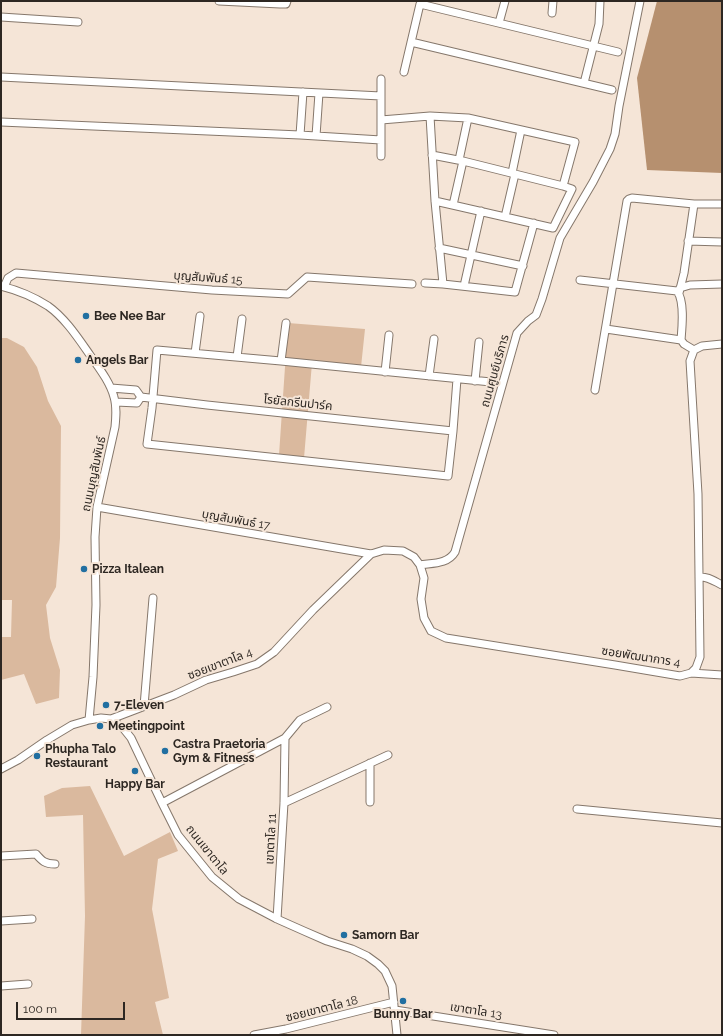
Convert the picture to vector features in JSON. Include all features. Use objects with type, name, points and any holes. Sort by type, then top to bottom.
[{"type":"street","points":[[219,1],[280,4],[286,4],[287,1]]},
{"type":"street","points":[[499,23],[505,1]]},
{"type":"street","points":[[552,13],[553,1]]},
{"type":"street","points":[[584,83],[598,24],[600,1]]},
{"type":"street","name":"ถนนศูนย์บริการ","points":[[420,564],[442,562],[452,557],[455,552],[517,333],[536,315],[560,238],[593,182],[610,149],[615,134],[619,106],[640,1]]},
{"type":"street","points":[[404,72],[420,4],[618,52]]},
{"type":"street","points":[[1,17],[78,22]]},
{"type":"street","points":[[411,42],[612,90]]},
{"type":"street","points":[[1,77],[381,96]]},
{"type":"street","points":[[381,79],[381,156]]},
{"type":"street","points":[[300,135],[302,92]]},
{"type":"street","points":[[316,136],[319,93]]},
{"type":"street","points":[[381,120],[430,116],[468,118],[575,142],[563,186]]},
{"type":"street","points":[[430,116],[435,201],[443,284]]},
{"type":"street","points":[[453,205],[468,118]]},
{"type":"street","points":[[1,122],[381,140]]},
{"type":"street","points":[[505,217],[521,130]]},
{"type":"street","points":[[432,156],[461,161],[572,189],[553,228],[435,201]]},
{"type":"street","points":[[596,390],[627,201],[632,198],[694,204],[722,204]]},
{"type":"street","points":[[681,340],[682,306],[680,290],[684,273],[694,204]]},
{"type":"street","points":[[464,286],[481,211]]},
{"type":"street","points":[[425,283],[516,292],[534,223]]},
{"type":"street","points":[[688,241],[722,242]]},
{"type":"street","points":[[439,248],[523,266]]},
{"type":"street","name":"บุญสัมพันธ์ 15","points":[[3,286],[8,278],[16,273],[205,289],[288,294],[308,277],[412,284]]},
{"type":"street","points":[[580,280],[677,291],[690,285],[722,284]]},
{"type":"street","name":"ถนนบุญสัมพันธ์","points":[[3,286],[35,298],[50,307],[71,328],[102,373],[111,388],[116,402],[115,427],[97,507],[95,537],[96,605],[94,663],[89,720]]},
{"type":"street","points":[[195,353],[200,316]]},
{"type":"street","points":[[237,357],[242,319]]},
{"type":"street","points":[[281,361],[286,323]]},
{"type":"street","points":[[606,329],[681,340],[684,344],[694,350],[702,346],[722,344]]},
{"type":"street","points":[[385,372],[389,336]]},
{"type":"street","points":[[429,376],[434,339]]},
{"type":"street","points":[[475,381],[479,342]]},
{"type":"street","points":[[457,379],[448,476],[147,444],[157,350],[491,382]]},
{"type":"street","name":"ซอยพัฒนาการ 4","points":[[420,564],[424,578],[421,599],[424,618],[431,632],[446,638],[680,676],[691,674],[696,668],[700,657],[698,494],[690,362],[694,350]]},
{"type":"street","name":"โรยัลกรีนปาร์ค","points":[[111,388],[136,390],[141,397],[453,431]]},
{"type":"street","name":"โรยัลกรีนปาร์ค","points":[[116,402],[136,403],[141,397]]},
{"type":"street","name":"บุญสัมพันธ์ 17","points":[[97,507],[371,554]]},
{"type":"street","points":[[371,554],[384,550],[403,551],[414,557],[420,564]]},
{"type":"street","name":"ซอยเขาตาโล 4","points":[[111,719],[206,680],[257,664],[274,652],[313,610],[371,554]]},
{"type":"street","points":[[699,576],[708,578],[722,585]]},
{"type":"street","points":[[144,706],[153,598]]},
{"type":"street","points":[[691,674],[722,675]]},
{"type":"street","points":[[162,803],[285,738],[300,720],[328,707]]},
{"type":"street","points":[[1,769],[18,760],[72,725],[101,718],[111,719]]},
{"type":"street","name":"ถนนเขาตาโล","points":[[111,719],[123,728],[130,738],[178,835],[212,877],[239,899],[277,919],[327,941],[352,949],[367,956],[385,971],[392,986],[397,1035]]},
{"type":"street","points":[[284,803],[285,738]]},
{"type":"street","name":"เขาตาโล 11","points":[[277,919],[284,803],[388,754]]},
{"type":"street","points":[[370,763],[370,802]]},
{"type":"street","points":[[577,809],[722,823]]},
{"type":"street","points":[[1,856],[36,854],[48,864],[55,864]]},
{"type":"street","points":[[1,921],[32,919]]},
{"type":"street","points":[[1,986],[28,984]]},
{"type":"street","name":"ซอยเขาตาโล 18","points":[[254,1035],[286,1029],[394,1002]]},
{"type":"street","name":"เขาตาโล 13","points":[[395,1010],[554,1035]]},
{"type":"shaded area","points":[[657,1],[722,1],[722,173],[647,170],[637,78]]},
{"type":"shaded area","points":[[288,323],[365,329],[361,367],[312,363],[304,458],[279,455]]},
{"type":"shaded area","points":[[1,338],[7,338],[24,347],[37,367],[48,401],[61,426],[60,538],[56,587],[46,605],[50,638],[60,670],[59,698],[36,704],[24,674],[1,680],[1,637],[11,637],[12,600],[1,600]]},
{"type":"shaded area","points":[[90,786],[124,856],[170,832],[178,851],[158,859],[152,909],[169,998],[155,1002],[163,1035],[81,1035],[85,916],[83,815],[46,817],[44,796],[62,788]]},
{"type":"place","name":"Bee Nee Bar","points":[[86,316]]},
{"type":"place","name":"Angels Bar","points":[[78,360]]},
{"type":"place","name":"Pizza Italean","points":[[84,569]]},
{"type":"place","name":"7-Eleven","points":[[106,705]]},
{"type":"place","name":"Meetingpoint","points":[[100,726]]},
{"type":"place","name":"Castra Praetoria Gym & Fitness","points":[[165,751]]},
{"type":"place","name":"Phupha Talo Restaurant","points":[[37,756]]},
{"type":"place","name":"Happy Bar","points":[[135,771]]},
{"type":"place","name":"Samorn Bar","points":[[344,935]]},
{"type":"place","name":"Bunny Bar","points":[[403,1001]]}]
